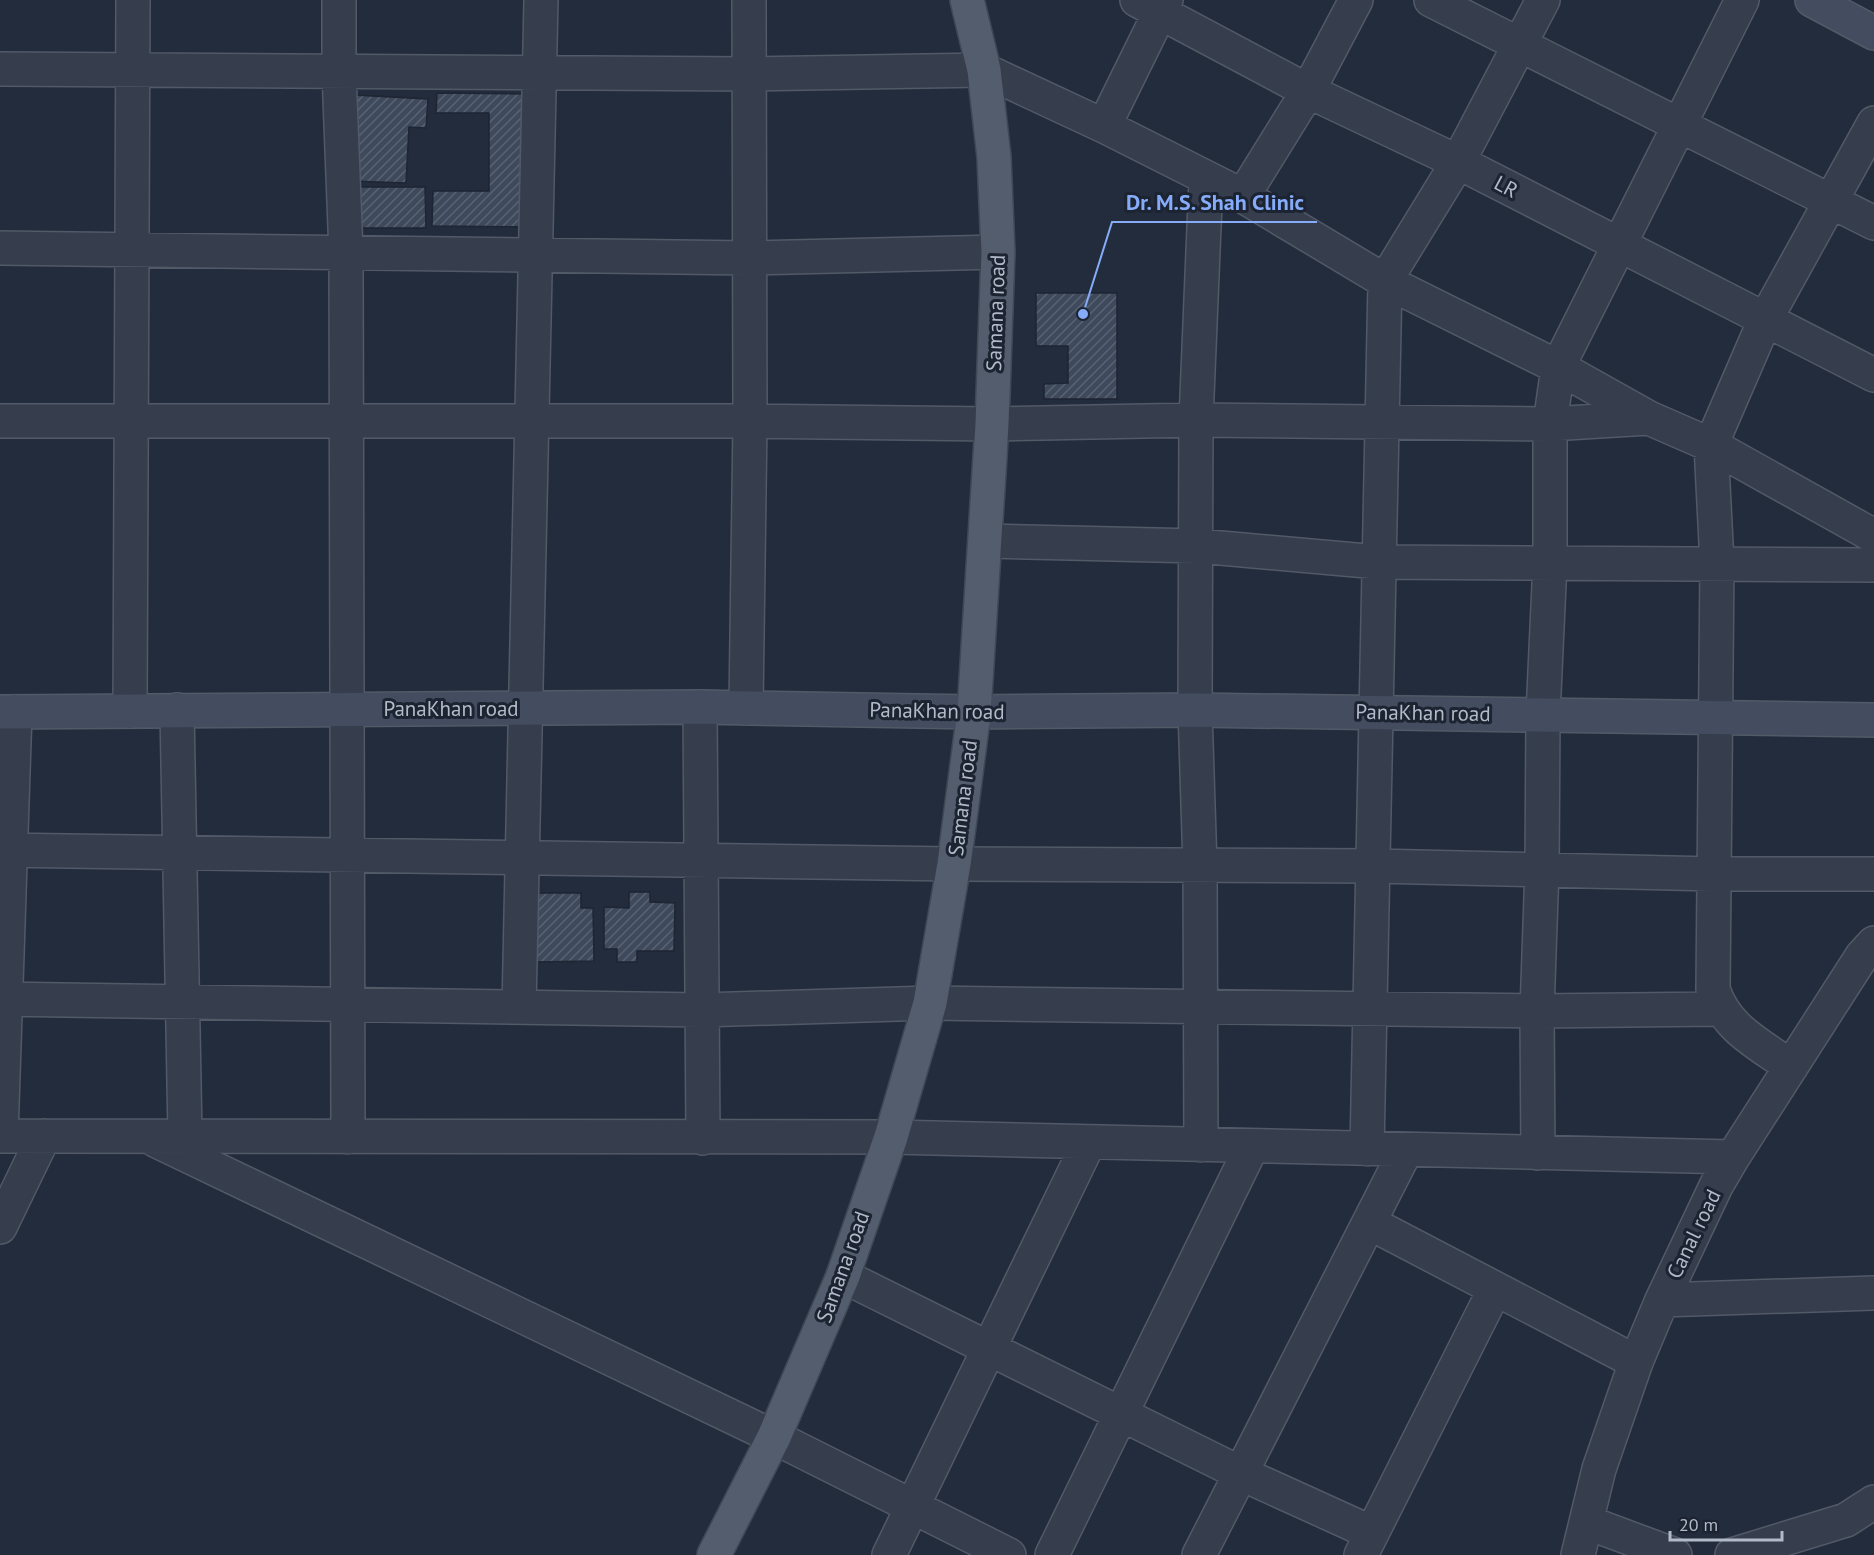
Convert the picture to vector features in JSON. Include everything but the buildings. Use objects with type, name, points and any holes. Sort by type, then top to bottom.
[{"type":"main road","name":"Samana road","points":[[714,1555],[774,1437],[843,1276],[891,1137],[930,1003],[954,864],[974,712],[992,424],[998,252],[994,156],[984,70],[967,0]]},
{"type":"street","points":[[130,711],[134,0]]},
{"type":"street","points":[[339,0],[339,73],[346,252],[348,1137]]},
{"type":"street","points":[[519,1007],[541,0]]},
{"type":"street","points":[[746,708],[750,421],[749,0]]},
{"type":"street","points":[[1243,196],[1308,91],[1356,0]]},
{"type":"street","points":[[1431,0],[1874,223]]},
{"type":"street","points":[[1367,1149],[1385,281],[1458,162],[1543,0]]},
{"type":"street","points":[[1538,1153],[1537,1011],[1542,868],[1543,715],[1550,562],[1550,424],[1557,367],[1742,0]]},
{"type":"street","points":[[1812,0],[1874,33]]},
{"type":"street","points":[[1104,126],[1154,4]]},
{"type":"street","name":"LR","points":[[1154,4],[1308,91],[1458,162],[1874,375]]},
{"type":"street","points":[[0,69],[750,74],[984,70],[1104,126],[1243,196],[1385,281],[1557,367],[1649,418],[1711,445],[1870,523]]},
{"type":"street","points":[[1791,1067],[1732,1025],[1719,1009],[1713,989],[1717,563],[1711,445],[1766,320],[1874,123]]},
{"type":"street","points":[[1200,1145],[1200,867],[1195,710],[1198,546],[1196,420],[1206,178]]},
{"type":"street","points":[[0,248],[750,258],[998,252]]},
{"type":"street","points":[[0,421],[750,421],[992,424],[1196,420],[1550,424],[1649,418]]},
{"type":"street","points":[[985,541],[1198,546],[1378,562],[1874,565]]},
{"type":"street","points":[[700,707],[703,1138]]},
{"type":"street","name":"PanaKhan road","points":[[8,712],[700,707],[974,712],[1195,710],[1874,720]]},
{"type":"street","points":[[177,710],[185,1136]]},
{"type":"street","points":[[8,712],[0,1136],[891,1137],[1733,1157]]},
{"type":"street","points":[[5,850],[1200,867],[1542,868],[1713,874],[1874,873]]},
{"type":"street","name":"Canal road","points":[[1578,1555],[1599,1469],[1636,1362],[1662,1300],[1716,1186],[1862,956],[1874,943]]},
{"type":"street","points":[[3,999],[702,1010],[930,1003],[1537,1011],[1719,1009]]},
{"type":"street","points":[[0,1227],[45,1136]]},
{"type":"street","points":[[148,1136],[774,1437],[1010,1555]]},
{"type":"street","points":[[889,1555],[1089,1142]]},
{"type":"street","points":[[1052,1555],[1252,1146]]},
{"type":"street","points":[[1199,1555],[1406,1150]]},
{"type":"street","points":[[1370,1223],[1636,1362]]},
{"type":"street","points":[[843,1276],[987,1350],[1240,1473],[1367,1544],[1495,1289]]},
{"type":"street","points":[[1662,1300],[1874,1293]]},
{"type":"street","points":[[1732,1555],[1846,1520],[1874,1502]]},
{"type":"street","points":[[1586,1522],[1675,1555]]},
{"type":"place","name":"Dr. M.S. Shah Clinic","points":[[1083,314]]}]
